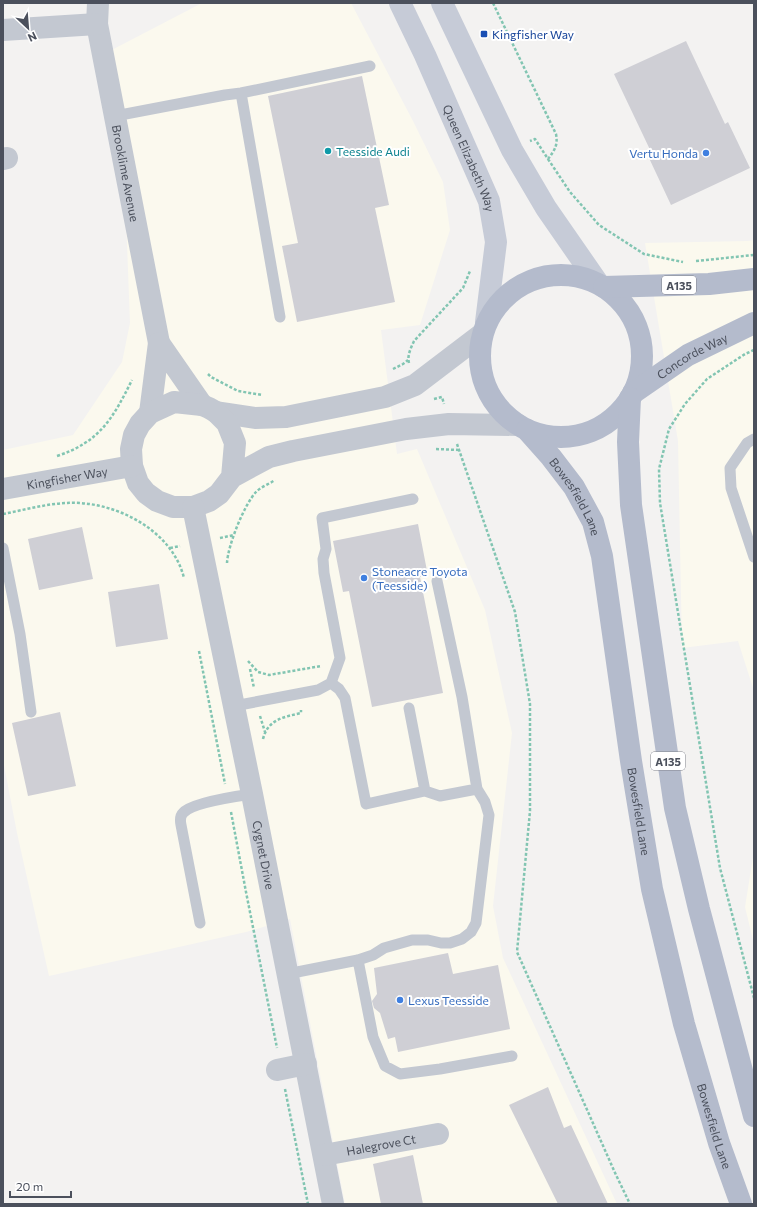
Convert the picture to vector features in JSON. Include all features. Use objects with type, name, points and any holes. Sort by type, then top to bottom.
[{"type":"main road","name":"A135","points":[[632,395],[616,415],[592,431],[565,437],[549,436],[523,428],[501,411],[487,391],[480,366],[484,328],[494,308],[504,297],[529,281],[548,275],[567,274],[601,285],[709,284],[754,279]]},
{"type":"main road","name":"A135","points":[[601,285],[626,307],[636,323],[641,344],[642,360],[640,372],[632,395],[628,442],[631,505],[675,808],[698,909],[754,1116]]},
{"type":"main road","name":"Concorde Way","points":[[632,395],[688,355],[754,323]]},
{"type":"main road","name":"Bowesfield Lane","points":[[523,428],[551,457],[574,487],[593,522],[602,556],[630,753],[652,889],[684,1024],[720,1143],[742,1204]]},
{"type":"street","name":"Queen Elizabeth Way","points":[[400,3],[425,55],[489,200],[496,242],[484,328]]},
{"type":"street","points":[[442,3],[512,150],[546,208],[601,285]]},
{"type":"street","points":[[3,30],[97,13]]},
{"type":"street","name":"Brooklime Avenue","points":[[97,13],[115,116],[159,343]]},
{"type":"street","points":[[484,328],[415,385],[385,397],[286,417],[255,418],[174,402],[150,413],[140,424],[134,435],[131,449],[132,466],[138,483],[146,493],[157,501],[173,507],[193,507],[209,501],[219,494],[232,477],[269,457],[293,451],[406,429],[449,424],[523,428]]},
{"type":"street","points":[[159,343],[209,409],[227,423],[236,443],[232,477]]},
{"type":"street","points":[[150,413],[159,343]]},
{"type":"street","name":"Kingfisher Way","points":[[3,489],[132,466]]},
{"type":"street","name":"Cygnet Drive","points":[[193,507],[252,794],[333,1204]]},
{"type":"street","points":[[277,1070],[306,1064]]},
{"type":"street","name":"Halegrove Ct","points":[[324,1154],[438,1134]]},
{"type":"lane","points":[[115,116],[241,93],[370,66]]},
{"type":"lane","points":[[241,93],[280,317]]},
{"type":"lane","points":[[754,439],[748,443],[730,468],[731,488],[754,558]]},
{"type":"lane","points":[[234,706],[318,690],[331,683],[340,658],[324,573],[323,559],[326,549],[322,518],[413,499]]},
{"type":"lane","points":[[3,548],[20,634],[30,712]]},
{"type":"lane","points":[[287,974],[358,960],[373,955],[384,948],[412,940],[428,940],[441,943],[450,943],[471,932],[476,924],[489,815],[485,802],[477,789],[462,697],[437,581]]},
{"type":"lane","points":[[331,683],[339,689],[344,698],[366,804],[425,792],[440,796],[477,789]]},
{"type":"lane","points":[[409,708],[425,792]]},
{"type":"lane","points":[[200,923],[180,817],[183,812],[191,807],[252,794]]},
{"type":"lane","points":[[358,960],[373,1037],[385,1066],[400,1074],[440,1069],[512,1056]]},
{"type":"path","points":[[493,3],[556,134],[557,142],[555,150],[548,159]]},
{"type":"path","points":[[536,138],[570,192],[599,224],[644,254],[685,262]]},
{"type":"path","points":[[692,262],[754,255]]},
{"type":"path","points":[[408,360],[414,341],[463,288],[472,266]]},
{"type":"path","points":[[754,350],[745,354],[707,379],[685,404],[669,429],[659,469],[660,503],[720,868],[754,998]]},
{"type":"path","points":[[433,448],[460,450],[515,612],[530,704],[530,811],[517,952],[630,1204]]},
{"type":"path","points":[[228,568],[227,561],[234,535],[247,507],[257,492],[277,479]]},
{"type":"path","points":[[247,658],[249,663],[258,672],[269,675],[338,663]]},
{"type":"path","points":[[262,744],[265,733],[271,724],[279,718],[301,713],[297,693]]},
{"type":"shaded area","points":[[202,3],[351,3],[413,121],[443,182],[450,230],[420,325],[381,330],[397,454],[417,449],[485,610],[512,733],[493,906],[503,958],[617,1204],[345,1204],[290,919],[246,932],[49,976],[17,833],[3,760],[3,450],[73,435],[122,362],[130,323],[124,165],[104,54]]},
{"type":"shaded area","points":[[754,240],[754,691],[738,641],[682,648],[678,441],[645,243]]},
{"type":"shaded area","points":[[754,851],[754,944],[745,907]]},
{"type":"building","points":[[686,41],[725,124],[728,122],[750,168],[671,205],[649,158],[653,156],[614,74]]},
{"type":"building","name":"Teesside Audi","points":[[362,76],[389,205],[375,208],[395,302],[297,322],[282,246],[298,243],[268,96]]},
{"type":"building","points":[[418,524],[428,576],[420,577],[443,693],[372,707],[349,591],[343,592],[333,541]]},
{"type":"building","points":[[82,527],[93,579],[39,590],[28,539]]},
{"type":"building","points":[[159,584],[168,639],[116,647],[108,592]]},
{"type":"building","points":[[60,712],[76,786],[28,796],[12,723]]},
{"type":"building","points":[[448,953],[453,974],[498,965],[510,1029],[398,1052],[395,1037],[388,1039],[380,1013],[374,1008],[372,1001],[377,994],[374,968]]},
{"type":"building","points":[[548,1087],[564,1128],[571,1125],[608,1204],[558,1204],[509,1105]]},
{"type":"building","points":[[413,1155],[423,1204],[381,1204],[373,1164]]},
{"type":"place","name":"Kingfisher Way","points":[[484,34]]},
{"type":"place","name":"Teesside Audi","points":[[328,151]]},
{"type":"place","name":"Vertu Honda","points":[[706,153]]},
{"type":"place","name":"Stoneacre Toyota (Teesside)","points":[[364,578]]},
{"type":"place","name":"Lexus Teesside","points":[[400,1000]]}]
